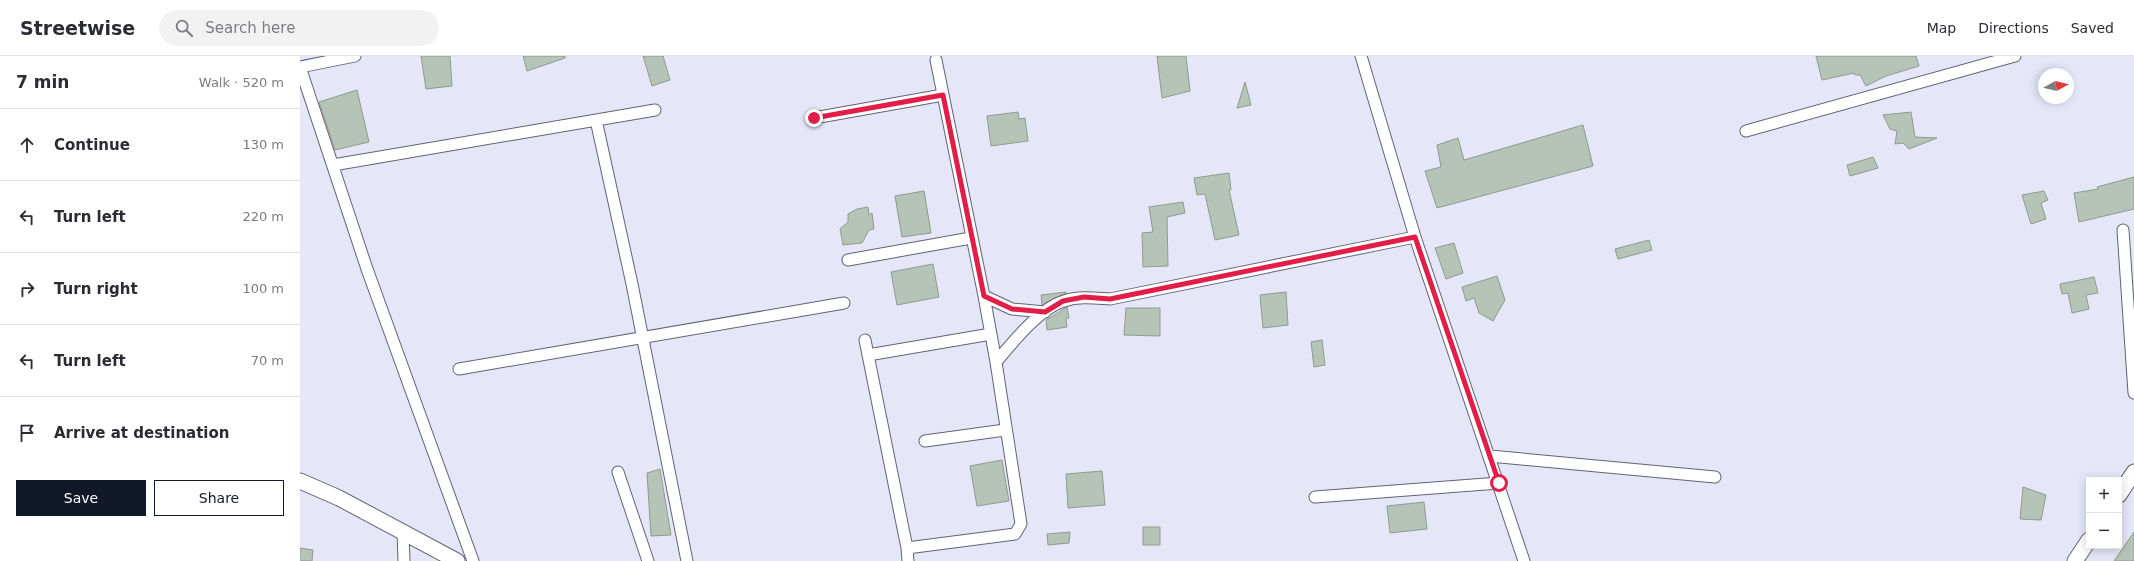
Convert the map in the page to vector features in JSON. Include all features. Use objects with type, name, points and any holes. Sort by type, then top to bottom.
[{"type":"main road","points":[[2122,490],[2134,472]]},
{"type":"main road","points":[[300,481],[339,498],[455,561]]},
{"type":"main road","points":[[2075,561],[2086,544]]},
{"type":"street","points":[[354,56],[300,67],[367,270],[473,561]]},
{"type":"street","points":[[1361,56],[1415,237],[1490,456],[1524,561]]},
{"type":"street","points":[[1746,131],[2015,56]]},
{"type":"street","points":[[907,548],[1015,534],[1021,524],[991,334],[936,60]]},
{"type":"street","points":[[814,118],[943,95]]},
{"type":"street","points":[[333,165],[655,110]]},
{"type":"street","points":[[596,120],[643,336],[687,561]]},
{"type":"street","points":[[2123,230],[2134,393]]},
{"type":"street","points":[[996,362],[1045,312],[1063,301],[1084,297],[1110,299],[1415,237]]},
{"type":"street","points":[[848,260],[971,238]]},
{"type":"street","points":[[984,296],[1012,309],[1045,312]]},
{"type":"street","points":[[459,370],[643,336],[844,303]]},
{"type":"street","points":[[868,355],[991,334]]},
{"type":"street","points":[[865,340],[907,548],[908,561]]},
{"type":"street","points":[[925,441],[1005,430]]},
{"type":"street","points":[[1490,456],[1715,477]]},
{"type":"street","points":[[618,472],[648,561]]},
{"type":"street","points":[[1316,497],[1499,483]]},
{"type":"street","points":[[403,532],[404,561]]},
{"type":"building","points":[[421,56],[450,56],[452,86],[426,89]]},
{"type":"building","points":[[523,56],[565,56],[565,58],[527,71]]},
{"type":"building","points":[[643,56],[663,56],[670,80],[652,86]]},
{"type":"building","points":[[1157,56],[1186,56],[1190,91],[1162,98]]},
{"type":"building","points":[[1816,56],[1916,56],[1919,66],[1886,76],[1866,86],[1860,75],[1855,75],[1854,73],[1822,80]]},
{"type":"building","points":[[1245,82],[1251,105],[1237,108]]},
{"type":"building","points":[[357,90],[369,142],[335,150],[319,102]]},
{"type":"building","points":[[1018,112],[1019,119],[1025,118],[1028,141],[991,146],[987,116]]},
{"type":"building","points":[[1911,112],[1915,137],[1937,138],[1909,149],[1903,143],[1895,144],[1897,131],[1890,129],[1883,115]]},
{"type":"building","points":[[1583,125],[1593,166],[1437,208],[1425,171],[1441,167],[1437,145],[1458,138],[1464,160]]},
{"type":"building","points":[[1873,157],[1878,168],[1850,176],[1847,165]]},
{"type":"building","points":[[1229,173],[1231,190],[1229,190],[1239,235],[1215,240],[1205,194],[1197,195],[1194,178]]},
{"type":"building","points":[[2134,177],[2134,209],[2079,222],[2074,193],[2098,189],[2097,187]]},
{"type":"building","points":[[924,191],[931,233],[902,237],[895,196]]},
{"type":"building","points":[[2044,191],[2048,200],[2041,203],[2046,219],[2031,224],[2022,195]]},
{"type":"building","points":[[1183,202],[1185,213],[1167,217],[1168,266],[1143,267],[1142,233],[1153,232],[1149,207]]},
{"type":"building","points":[[868,207],[869,215],[872,213],[874,229],[869,230],[862,243],[843,245],[840,229],[848,222],[848,214],[857,209]]},
{"type":"building","points":[[1649,240],[1652,250],[1618,259],[1615,249]]},
{"type":"building","points":[[1454,243],[1463,273],[1446,279],[1435,248]]},
{"type":"building","points":[[933,264],[939,297],[897,305],[891,272]]},
{"type":"building","points":[[1497,276],[1505,300],[1493,321],[1479,313],[1474,298],[1466,301],[1462,287]]},
{"type":"building","points":[[2094,277],[2098,293],[2086,295],[2089,309],[2072,313],[2068,293],[2062,294],[2060,284]]},
{"type":"building","points":[[1286,292],[1288,325],[1263,328],[1260,295]]},
{"type":"building","points":[[1066,293],[1042,305],[1041,295]]},
{"type":"building","points":[[1067,307],[1069,318],[1066,319],[1067,327],[1047,330],[1046,320]]},
{"type":"building","points":[[1126,308],[1160,308],[1160,336],[1124,335]]},
{"type":"building","points":[[1322,340],[1325,365],[1314,367],[1311,342]]},
{"type":"building","points":[[1002,460],[1009,501],[977,506],[970,466]]},
{"type":"building","points":[[660,469],[671,535],[651,536],[647,473]]},
{"type":"building","points":[[1102,471],[1105,505],[1068,508],[1066,474]]},
{"type":"building","points":[[2023,487],[2046,495],[2041,520],[2020,519]]},
{"type":"building","points":[[1424,502],[1427,529],[1390,533],[1387,506]]},
{"type":"building","points":[[1143,527],[1160,527],[1160,545],[1143,545]]},
{"type":"building","points":[[1070,532],[1069,543],[1048,545],[1047,534]]},
{"type":"building","points":[[2134,532],[2134,561],[2114,561]]},
{"type":"building","points":[[300,548],[313,550],[312,561],[300,561]]},
{"type":"route","points":[[814,118],[943,95],[984,296],[1012,309],[1045,312],[1063,301],[1084,297],[1110,299],[1415,237],[1436,293],[1499,483]]}]
